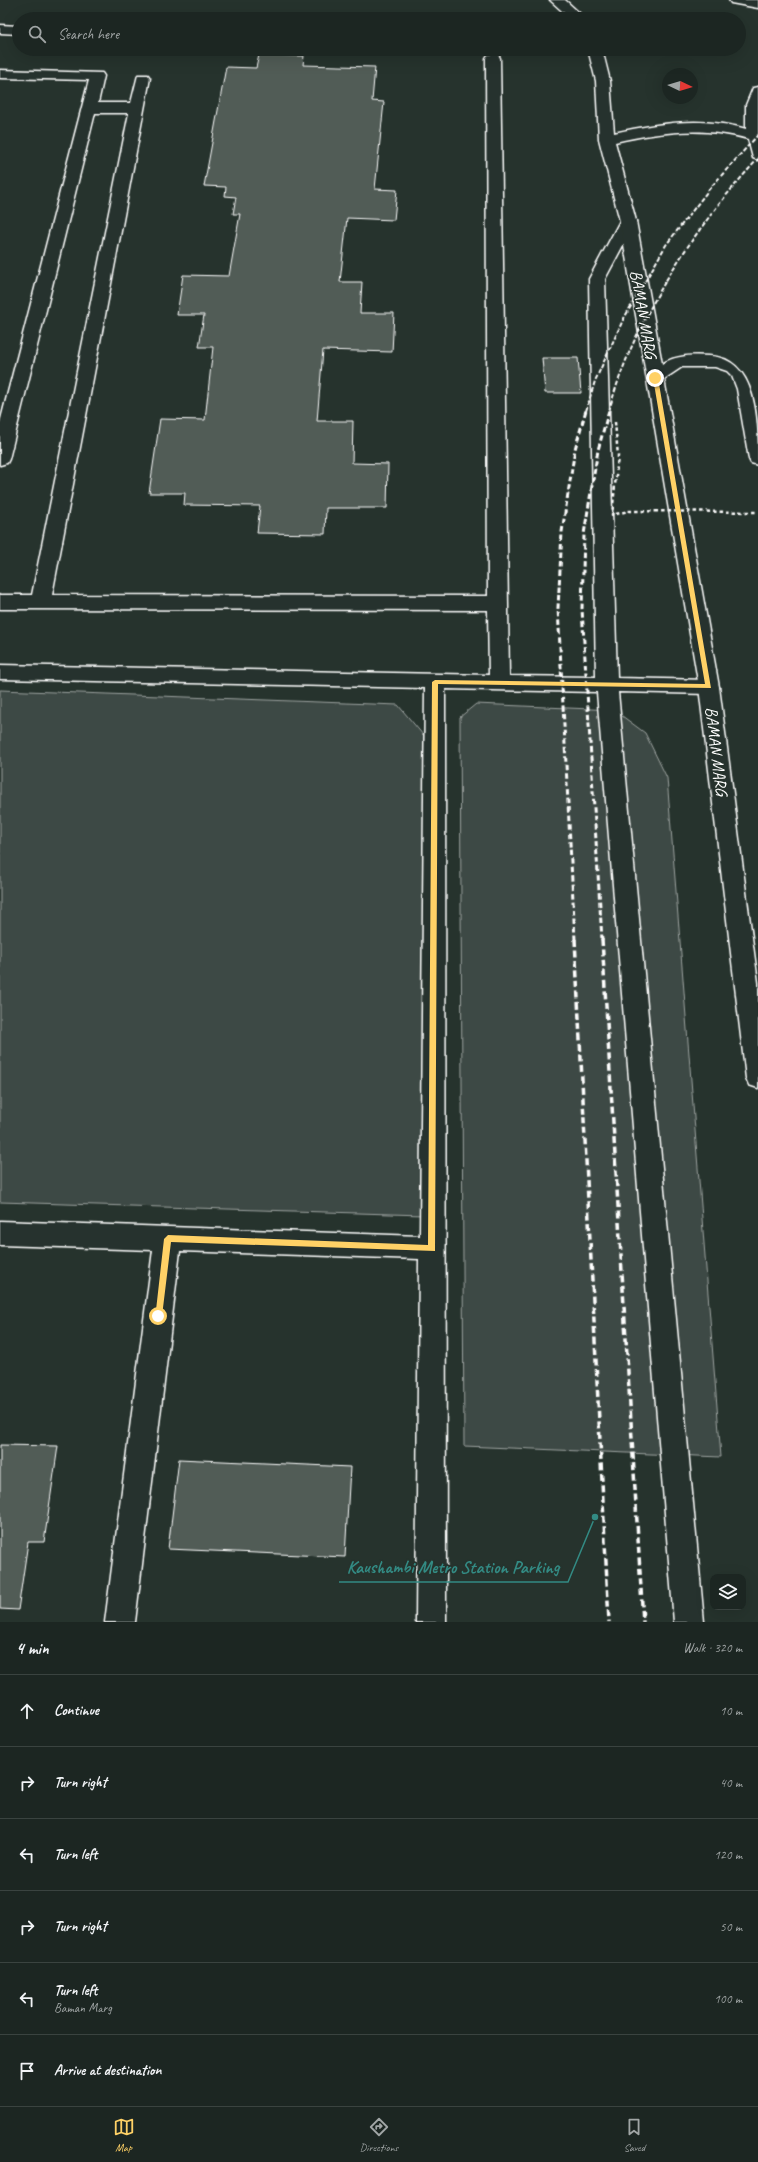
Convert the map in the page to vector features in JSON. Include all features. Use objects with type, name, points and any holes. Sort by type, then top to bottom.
[{"type":"street","points":[[557,0],[571,12]]},
{"type":"street","points":[[736,0],[758,4]]},
{"type":"street","points":[[0,29],[12,30]]},
{"type":"street","name":"BAMAN MARG","points":[[597,56],[603,81],[607,139],[628,221],[709,687],[758,1078]]},
{"type":"street","points":[[493,58],[499,684]]},
{"type":"street","points":[[0,74],[97,76],[0,459]]},
{"type":"street","points":[[41,602],[143,78]]},
{"type":"street","points":[[758,91],[754,97],[754,136],[758,155]]},
{"type":"street","points":[[89,108],[137,108]]},
{"type":"street","points":[[607,139],[668,126],[693,125],[722,127],[754,136]]},
{"type":"street","points":[[628,221],[597,279],[607,685],[689,1622]]},
{"type":"street","points":[[655,378],[669,365],[681,361],[710,361],[724,363],[737,370],[745,382],[758,460]]},
{"type":"street","points":[[0,602],[498,603]]},
{"type":"street","points":[[0,672],[499,684],[709,687]]},
{"type":"street","points":[[431,1622],[435,682]]},
{"type":"street","points":[[0,1233],[432,1248]]},
{"type":"street","points":[[120,1622],[168,1239]]},
{"type":"path","points":[[615,422],[618,456],[612,516],[628,511],[758,512]]},
{"type":"shaded area","points":[[0,690],[398,705],[429,742],[423,1215],[0,1202]]},
{"type":"shaded area","points":[[476,704],[614,710],[645,733],[667,778],[721,1457],[464,1446],[460,717]]},
{"type":"building","points":[[259,56],[304,56],[303,65],[375,67],[372,101],[384,102],[375,189],[397,190],[394,220],[347,218],[340,282],[362,282],[360,313],[394,313],[392,352],[323,350],[317,421],[353,421],[352,463],[388,464],[387,508],[326,508],[325,534],[257,533],[260,506],[184,505],[185,493],[149,493],[160,419],[205,420],[213,347],[199,347],[204,315],[177,315],[183,275],[229,276],[240,214],[233,214],[236,197],[225,196],[226,187],[204,186],[226,67],[256,68]]},
{"type":"building","points":[[542,358],[578,358],[581,393],[545,393]]},
{"type":"building","points":[[0,1445],[58,1446],[44,1542],[28,1542],[18,1610],[0,1609]]},
{"type":"building","points":[[179,1459],[350,1467],[345,1557],[168,1549]]},
{"type":"railway","points":[[586,411],[595,381],[623,320],[666,245],[710,188],[758,135]]},
{"type":"railway","points":[[609,411],[620,376],[634,342],[668,276],[711,215],[758,159]]},
{"type":"railway","points":[[575,940],[558,608],[562,532],[575,449],[586,410]]},
{"type":"railway","points":[[602,940],[582,609],[584,534],[598,450],[609,410]]},
{"type":"railway","points":[[575,939],[609,1622]]},
{"type":"railway","points":[[602,939],[643,1622]]},
{"type":"place","name":"Kaushambi Metro Station Parking","points":[[595,1517]]},
{"type":"route","points":[[158,1316],[168,1239],[432,1248],[435,682],[709,687],[655,378]]}]
